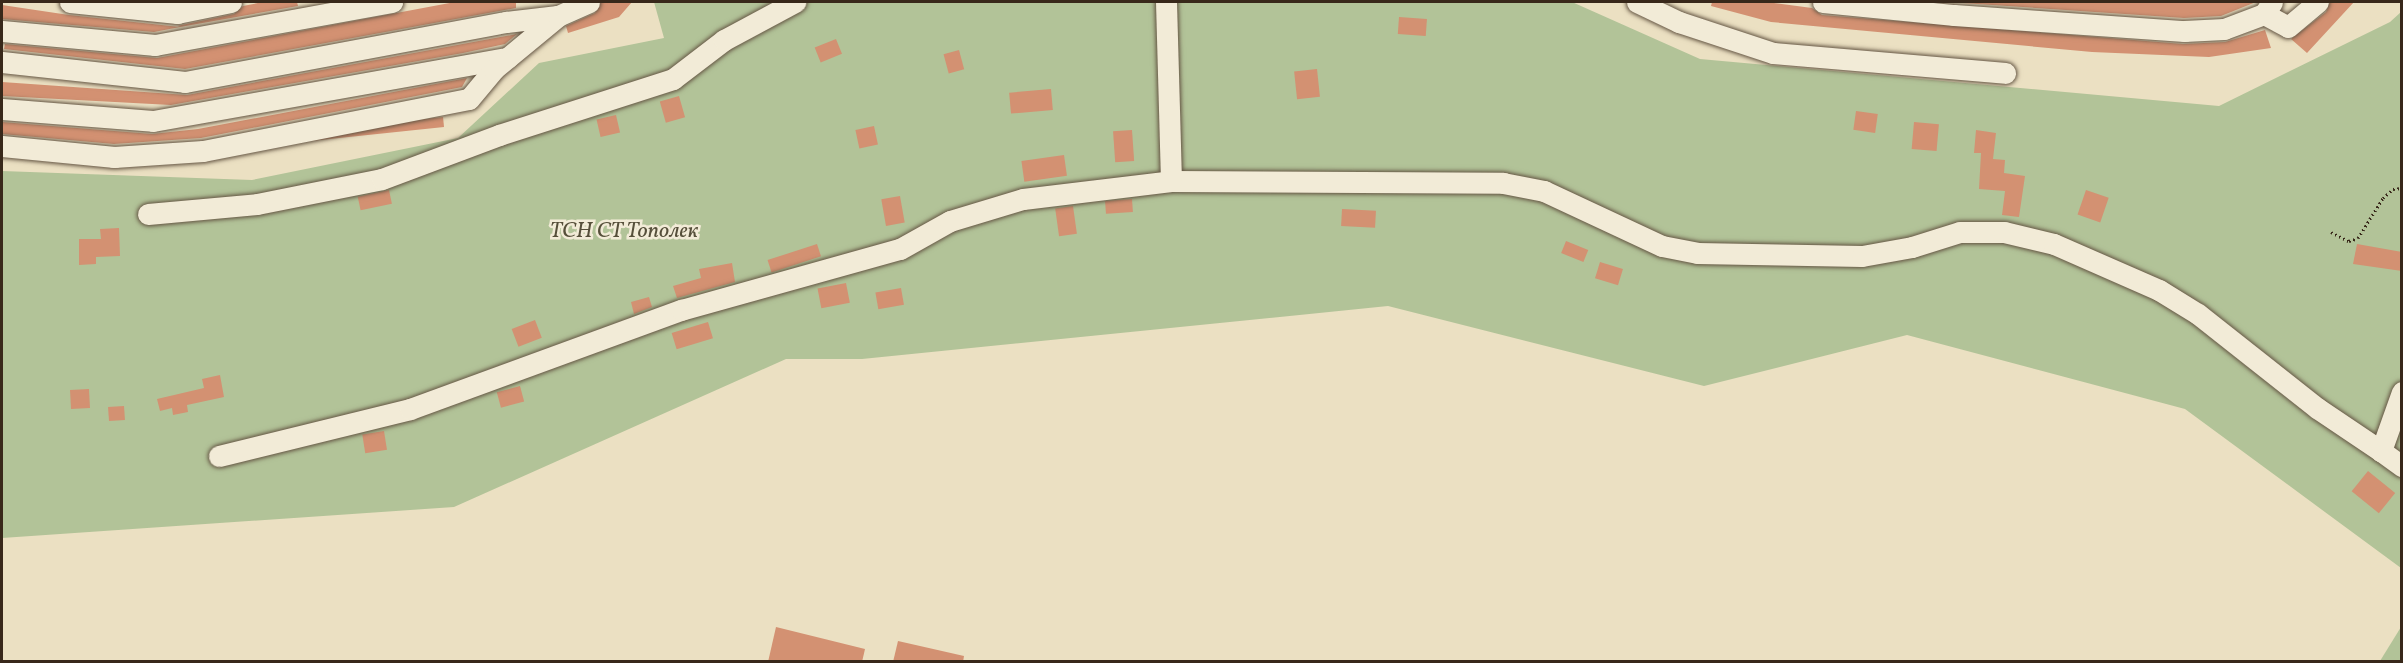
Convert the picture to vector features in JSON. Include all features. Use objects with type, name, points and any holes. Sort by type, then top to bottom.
[{"type":"lane","points":[[70,2],[177,13],[231,2]]},
{"type":"lane","points":[[2,31],[155,45],[308,9],[392,2]]},
{"type":"lane","points":[[2,146],[114,157],[204,151],[469,99],[507,58],[558,16],[589,2]]},
{"type":"lane","points":[[148,214],[257,204],[382,179],[499,135],[673,79],[724,40],[795,2]]},
{"type":"lane","points":[[1166,2],[1171,181]]},
{"type":"lane","points":[[1637,2],[1679,22],[1773,53],[2005,73]]},
{"type":"lane","points":[[1823,2],[1954,15],[2184,31],[2224,29],[2268,8],[2288,27],[2318,2]]},
{"type":"lane","points":[[2,62],[185,82],[506,22],[558,16]]},
{"type":"lane","points":[[2,109],[153,121],[507,58]]},
{"type":"lane","points":[[219,456],[410,409],[681,310],[900,249],[950,221],[1013,202],[1171,181],[1503,183],[1544,191],[1662,246],[1697,253],[1862,256],[1912,248],[1960,232],[2004,232],[2054,244],[2159,290],[2198,314],[2317,408],[2402,466]]},
{"type":"lane","points":[[2381,451],[2402,392]]},
{"type":"path","points":[[2331,232],[2349,241],[2358,238],[2383,198],[2393,189],[2402,188]]},
{"type":"green space","name":"ТСН СТ Тополек","points":[[654,2],[1572,2],[1700,59],[2219,106],[2390,22],[2401,12],[2401,568],[2185,409],[1907,335],[1704,386],[1388,306],[862,359],[786,359],[454,507],[2,538],[2,171],[252,180],[458,138],[539,63],[664,38]]},
{"type":"green space","points":[[2401,627],[2401,661],[2380,661]]},
{"type":"building","points":[[263,2],[297,2],[298,6],[177,26],[234,14],[243,6]]},
{"type":"building","points":[[455,2],[516,2],[516,8],[185,69],[4,49],[5,44],[157,58]]},
{"type":"building","points":[[601,2],[632,2],[619,17],[568,33],[566,26],[595,13]]},
{"type":"building","points":[[1712,2],[1766,2],[1812,8],[1822,15],[2183,44],[2225,42],[2265,30],[2271,48],[2209,57],[2092,52],[1771,22],[1711,6]]},
{"type":"building","points":[[1947,2],[2256,2],[2221,16],[2184,18]]},
{"type":"building","points":[[2330,2],[2354,2],[2307,53],[2291,39],[2326,12]]},
{"type":"building","points":[[2,5],[180,27],[154,32],[2,19]]},
{"type":"building","points":[[1399,17],[1427,19],[1426,36],[1398,34]]},
{"type":"building","points":[[517,34],[505,44],[463,53],[171,105],[2,96],[2,82],[187,95]]},
{"type":"building","points":[[836,39],[842,54],[821,62],[815,48]]},
{"type":"building","points":[[959,50],[964,69],[949,73],[944,54]]},
{"type":"building","points":[[1317,69],[1320,97],[1297,99],[1294,71]]},
{"type":"building","points":[[467,78],[462,87],[201,138],[114,144],[2,134],[2,122],[152,134],[198,129]]},
{"type":"building","points":[[1051,89],[1053,110],[1011,114],[1009,93]]},
{"type":"building","points":[[679,96],[685,117],[666,123],[660,102]]},
{"type":"building","points":[[1856,111],[1878,114],[1875,133],[1853,130]]},
{"type":"building","points":[[616,115],[620,133],[601,137],[597,119]]},
{"type":"building","points":[[443,117],[444,127],[270,145],[269,135]]},
{"type":"building","points":[[1914,122],[1939,124],[1937,151],[1912,149]]},
{"type":"building","points":[[874,126],[878,145],[859,149],[855,130]]},
{"type":"building","points":[[1132,130],[1134,161],[1115,162],[1113,131]]},
{"type":"building","points":[[1976,130],[1996,133],[1993,159],[2005,160],[2004,173],[2025,176],[2019,217],[2002,215],[2005,191],[1979,189],[1981,153],[1974,153]]},
{"type":"building","points":[[1064,155],[1067,176],[1024,182],[1021,161]]},
{"type":"building","points":[[389,190],[392,204],[361,210],[358,197]]},
{"type":"building","points":[[2086,190],[2109,198],[2100,222],[2078,215]]},
{"type":"building","points":[[900,196],[905,223],[886,226],[881,199]]},
{"type":"building","points":[[1132,199],[1133,212],[1106,214],[1105,201]]},
{"type":"building","points":[[1073,206],[1077,234],[1059,236],[1055,209]]},
{"type":"building","points":[[1342,209],[1376,211],[1375,228],[1341,226]]},
{"type":"building","points":[[119,228],[120,256],[96,257],[96,264],[79,265],[79,239],[101,239],[100,229]]},
{"type":"building","points":[[1566,241],[1588,250],[1583,262],[1561,253]]},
{"type":"building","points":[[817,244],[821,256],[772,272],[768,260]]},
{"type":"building","points":[[2357,244],[2402,252],[2402,271],[2353,264]]},
{"type":"building","points":[[1600,262],[1623,269],[1618,285],[1595,278]]},
{"type":"building","points":[[732,263],[735,282],[677,298],[673,286],[701,278],[699,269]]},
{"type":"building","points":[[846,283],[850,303],[821,308],[818,289]]},
{"type":"building","points":[[901,288],[904,305],[878,309],[875,293]]},
{"type":"building","points":[[649,297],[652,307],[634,314],[631,302]]},
{"type":"building","points":[[535,320],[542,338],[518,347],[512,329]]},
{"type":"building","points":[[708,322],[713,338],[677,349],[672,333]]},
{"type":"building","points":[[220,375],[224,397],[187,405],[188,412],[173,415],[172,408],[160,411],[157,399],[204,388],[202,379]]},
{"type":"building","points":[[520,386],[524,401],[501,408],[497,392]]},
{"type":"building","points":[[89,389],[90,408],[71,409],[70,390]]},
{"type":"building","points":[[124,406],[125,420],[109,421],[108,407]]},
{"type":"building","points":[[384,431],[387,450],[365,453],[362,434]]},
{"type":"building","points":[[2368,471],[2395,493],[2379,513],[2352,491]]},
{"type":"building","points":[[776,627],[865,649],[862,662],[768,662]]},
{"type":"building","points":[[898,641],[964,656],[963,662],[893,662]]}]
